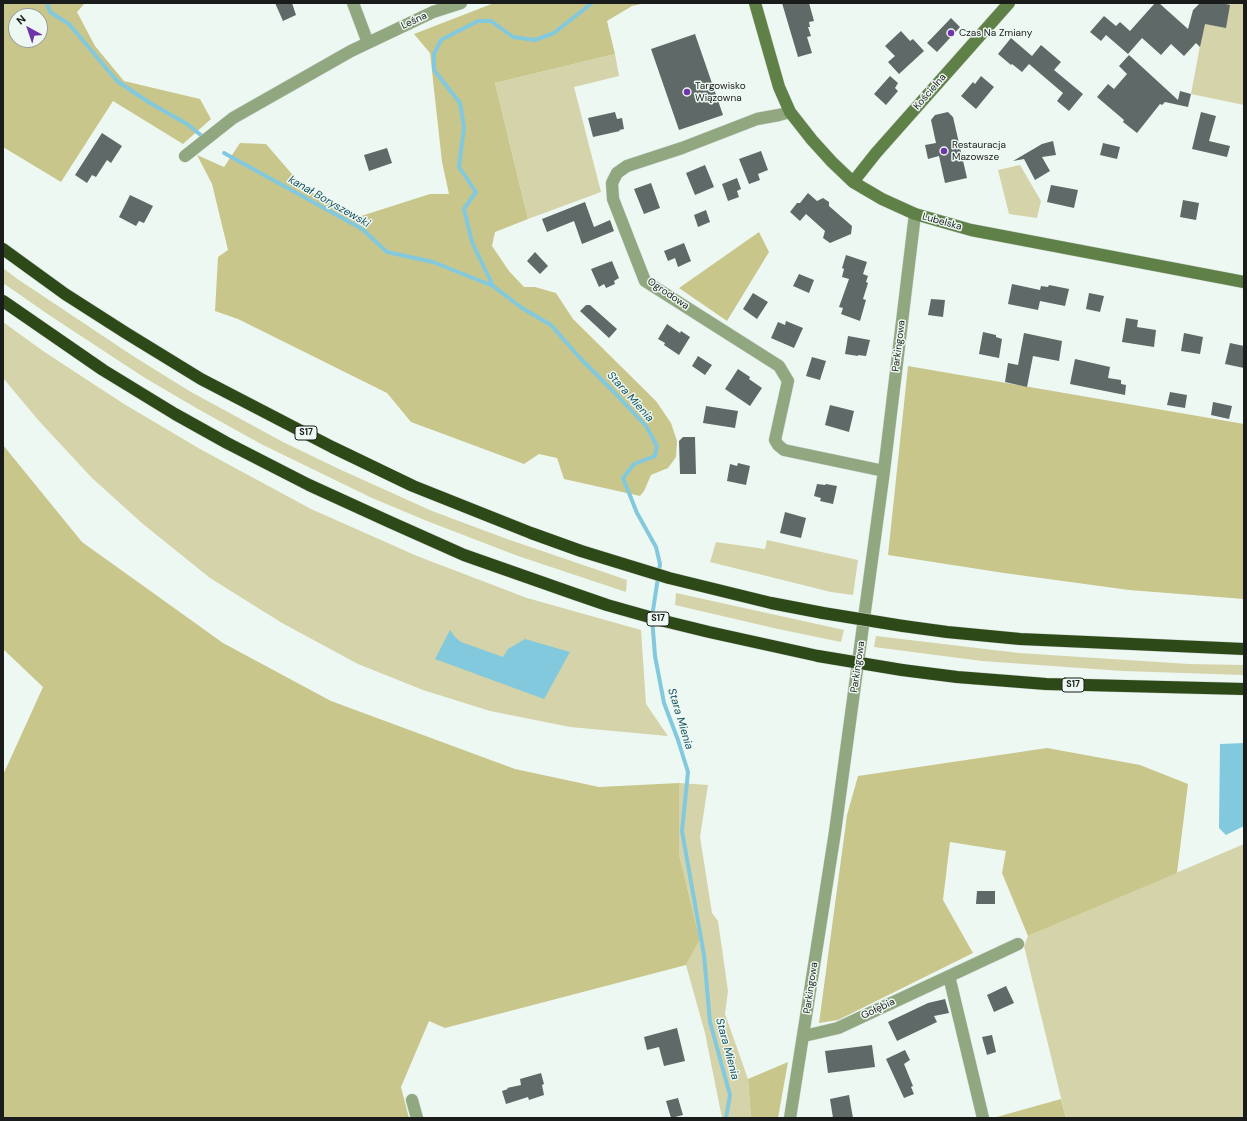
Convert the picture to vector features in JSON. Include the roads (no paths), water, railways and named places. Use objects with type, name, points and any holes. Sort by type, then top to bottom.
[{"type":"highway","name":"S17","points":[[3,249],[65,294],[201,379],[332,447],[413,486],[487,516],[573,548],[634,567],[712,588],[822,613],[903,626],[947,632],[1027,639],[1244,649]]},
{"type":"highway","name":"S17","points":[[3,301],[96,365],[175,414],[227,443],[309,485],[464,555],[608,605],[709,632],[818,656],[902,670],[957,677],[1046,684],[1244,689]]},
{"type":"main road","name":"Lubelska","points":[[755,3],[779,87],[790,112],[812,140],[853,182],[882,199],[915,214],[971,230],[1244,282]]},
{"type":"main road","name":"Kościelna","points":[[853,182],[876,153],[1009,3]]},
{"type":"street","points":[[353,3],[368,43]]},
{"type":"street","name":"Leśna","points":[[185,156],[233,118],[351,52],[433,12],[461,3]]},
{"type":"street","name":"Ogrodowa","points":[[790,112],[757,119],[676,150],[627,166],[617,173],[612,183],[613,199],[645,281],[779,366],[788,381],[775,440],[778,445],[784,450],[884,471]]},
{"type":"street","name":"Parkingowa","points":[[790,1118],[835,832],[884,471],[915,214]]},
{"type":"street","name":"Gołębia","points":[[804,1036],[838,1028],[1018,944]]},
{"type":"street","points":[[949,976],[983,1118]]},
{"type":"street","points":[[412,1100],[417,1118]]},
{"type":"water","points":[[450,630],[461,642],[503,657],[508,649],[525,639],[570,652],[544,699],[435,659]]},
{"type":"water","points":[[1244,743],[1244,826],[1226,835],[1219,828],[1220,744]]},
{"type":"waterway","name":"kanał Boryszewski","points":[[47,3],[50,12],[69,24],[117,81],[150,103],[187,124],[202,136]]},
{"type":"waterway","name":"Stara Mienia","points":[[592,3],[554,33],[535,40],[513,37],[491,21],[478,21],[441,40],[434,54],[434,70],[460,103],[464,127],[459,167],[476,192],[464,209],[472,242],[493,286],[522,308],[551,325],[580,358],[646,426],[657,446],[655,456],[634,464],[623,478],[637,513],[656,547],[660,564],[652,617],[655,656],[664,703],[688,772],[682,831],[704,955],[710,1022],[730,1095],[726,1118]]},
{"type":"waterway","name":"kanał Boryszewski","points":[[224,153],[362,229],[387,252],[433,262],[493,286]]},
{"type":"place","name":"Czas Na Zmiany","points":[[951,33]]},
{"type":"place","name":"Targowisko Wiązowna","points":[[687,92]]},
{"type":"place","name":"Restauracja Mazowsze","points":[[944,151]]}]
